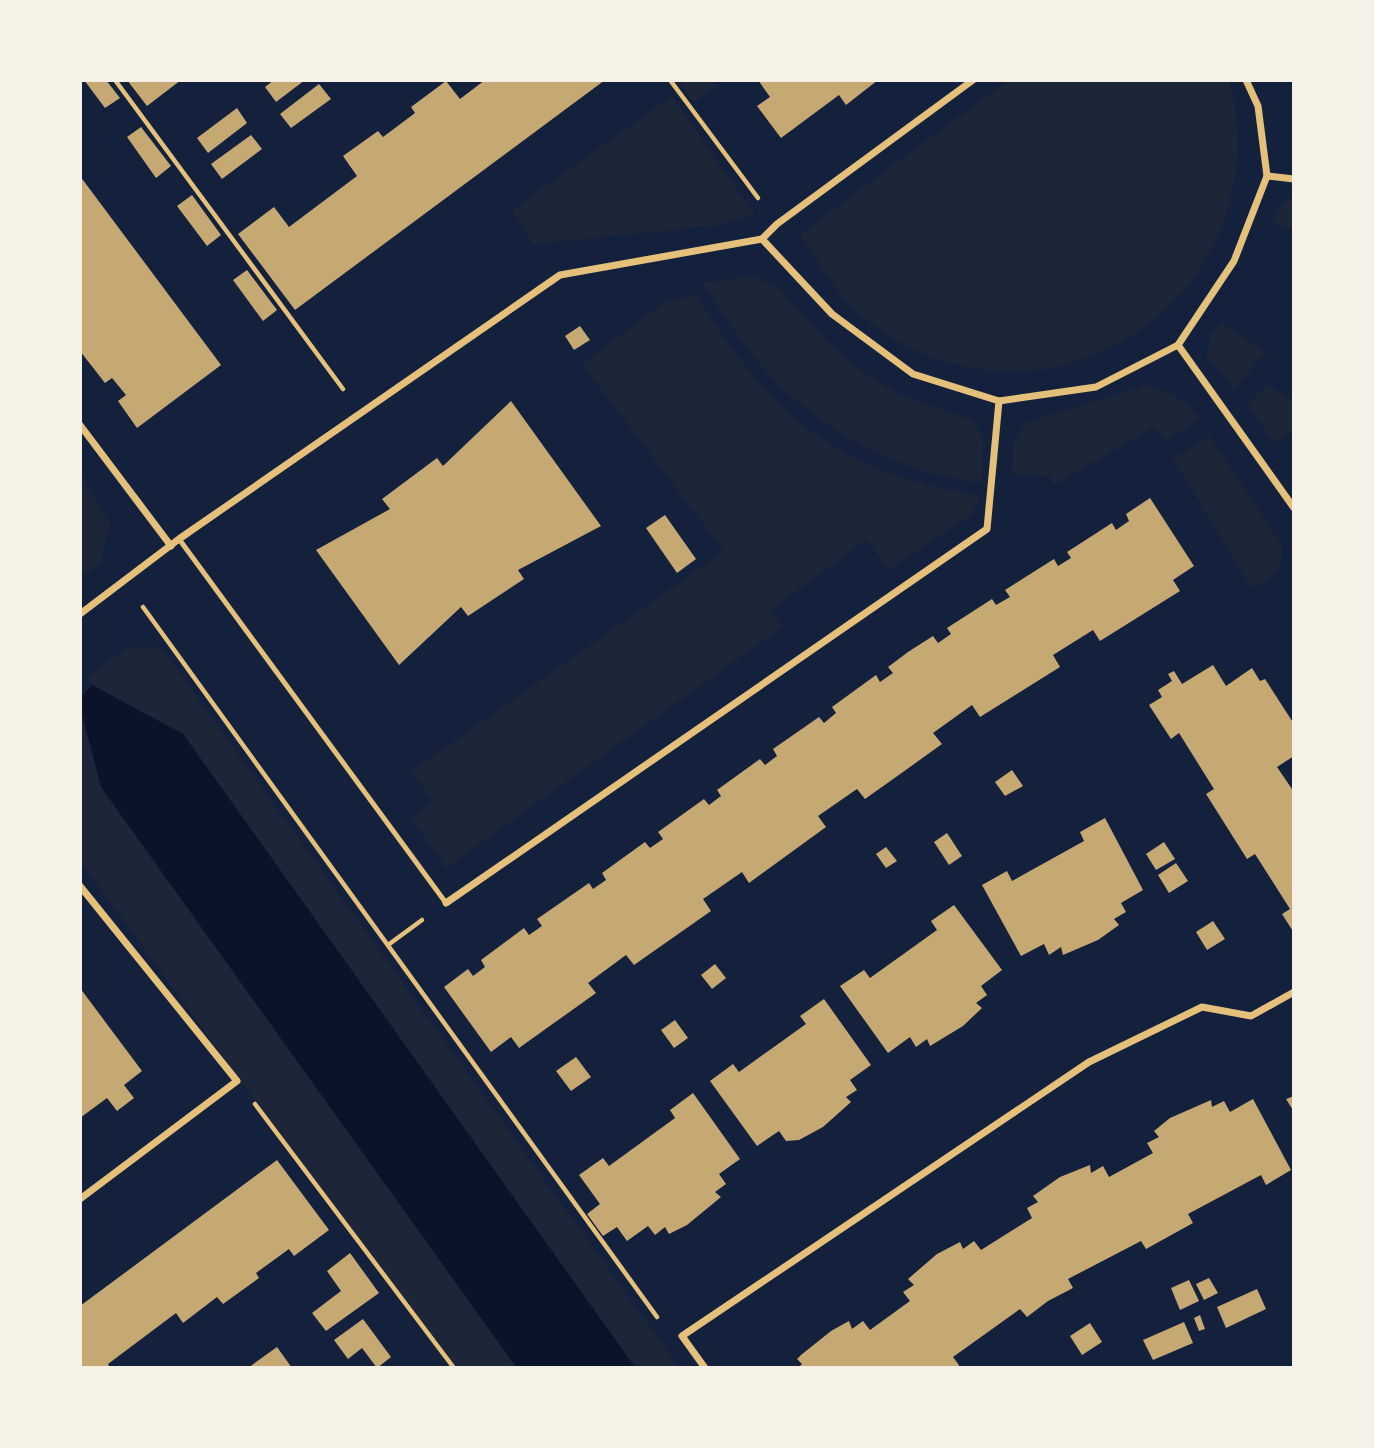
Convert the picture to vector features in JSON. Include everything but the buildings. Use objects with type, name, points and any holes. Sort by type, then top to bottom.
[{"type":"street","points":[[80,614],[179,539],[560,275],[762,239],[778,224],[973,80]]},
{"type":"street","points":[[762,239],[832,314],[913,374],[999,401],[1096,387],[1178,345],[1234,261],[1267,176],[1258,106],[1246,80]]},
{"type":"street","points":[[1267,176],[1293,179]]},
{"type":"street","points":[[1178,345],[1293,508]]},
{"type":"street","points":[[446,903],[987,529],[999,401]]},
{"type":"street","points":[[80,425],[171,546]]},
{"type":"street","points":[[80,886],[237,1081],[80,1199]]},
{"type":"street","points":[[705,1367],[682,1336],[1089,1062],[1202,1007],[1251,1016],[1293,992]]},
{"type":"lane","points":[[179,539],[446,903]]},
{"type":"path","points":[[115,80],[361,414]]},
{"type":"path","points":[[670,80],[778,224]]},
{"type":"path","points":[[124,580],[668,1333],[682,1336]]},
{"type":"path","points":[[388,945],[446,903]]},
{"type":"path","points":[[237,1081],[454,1367]]},
{"type":"shaded area","points":[[678,81],[711,81],[716,86],[694,102]]},
{"type":"shaded area","points":[[1007,81],[1229,81],[1237,158],[1222,227],[1187,286],[1138,331],[1078,361],[1011,371],[942,360],[873,325],[841,294],[800,234]]},
{"type":"shaded area","points":[[672,96],[754,214],[715,226],[533,244],[512,210]]},
{"type":"shaded area","points":[[1293,198],[1293,230],[1272,221],[1283,202]]},
{"type":"shaded area","points":[[753,276],[780,289],[828,343],[865,373],[900,395],[972,420],[984,438],[981,483],[933,474],[882,455],[833,428],[789,395],[745,346],[703,283]]},
{"type":"shaded area","points":[[696,294],[750,371],[793,416],[818,435],[844,452],[885,471],[925,484],[980,496],[972,514],[888,570],[867,540],[770,610],[782,627],[446,868],[411,817],[433,801],[412,771],[724,551],[582,364],[665,302]]},
{"type":"shaded area","points":[[1221,322],[1265,353],[1234,389],[1207,357],[1210,336]]},
{"type":"shaded area","points":[[1267,385],[1293,401],[1293,430],[1275,443],[1247,405]]},
{"type":"shaded area","points":[[1145,386],[1176,396],[1200,419],[1166,441],[1153,428],[1054,485],[1049,476],[1012,474],[1014,440],[1027,422]]},
{"type":"shaded area","points":[[1210,436],[1282,546],[1280,563],[1275,573],[1252,588],[1173,459]]},
{"type":"shaded area","points":[[80,473],[110,523],[100,564],[81,577]]},
{"type":"shaded area","points":[[128,647],[161,647],[679,1367],[634,1367],[183,734],[92,685],[87,677]]},
{"type":"shaded area","points":[[92,685],[183,734],[635,1367],[516,1367],[101,787],[81,709],[81,697]]},
{"type":"shaded area","points":[[80,709],[101,787],[516,1367],[449,1367],[81,862]]}]
